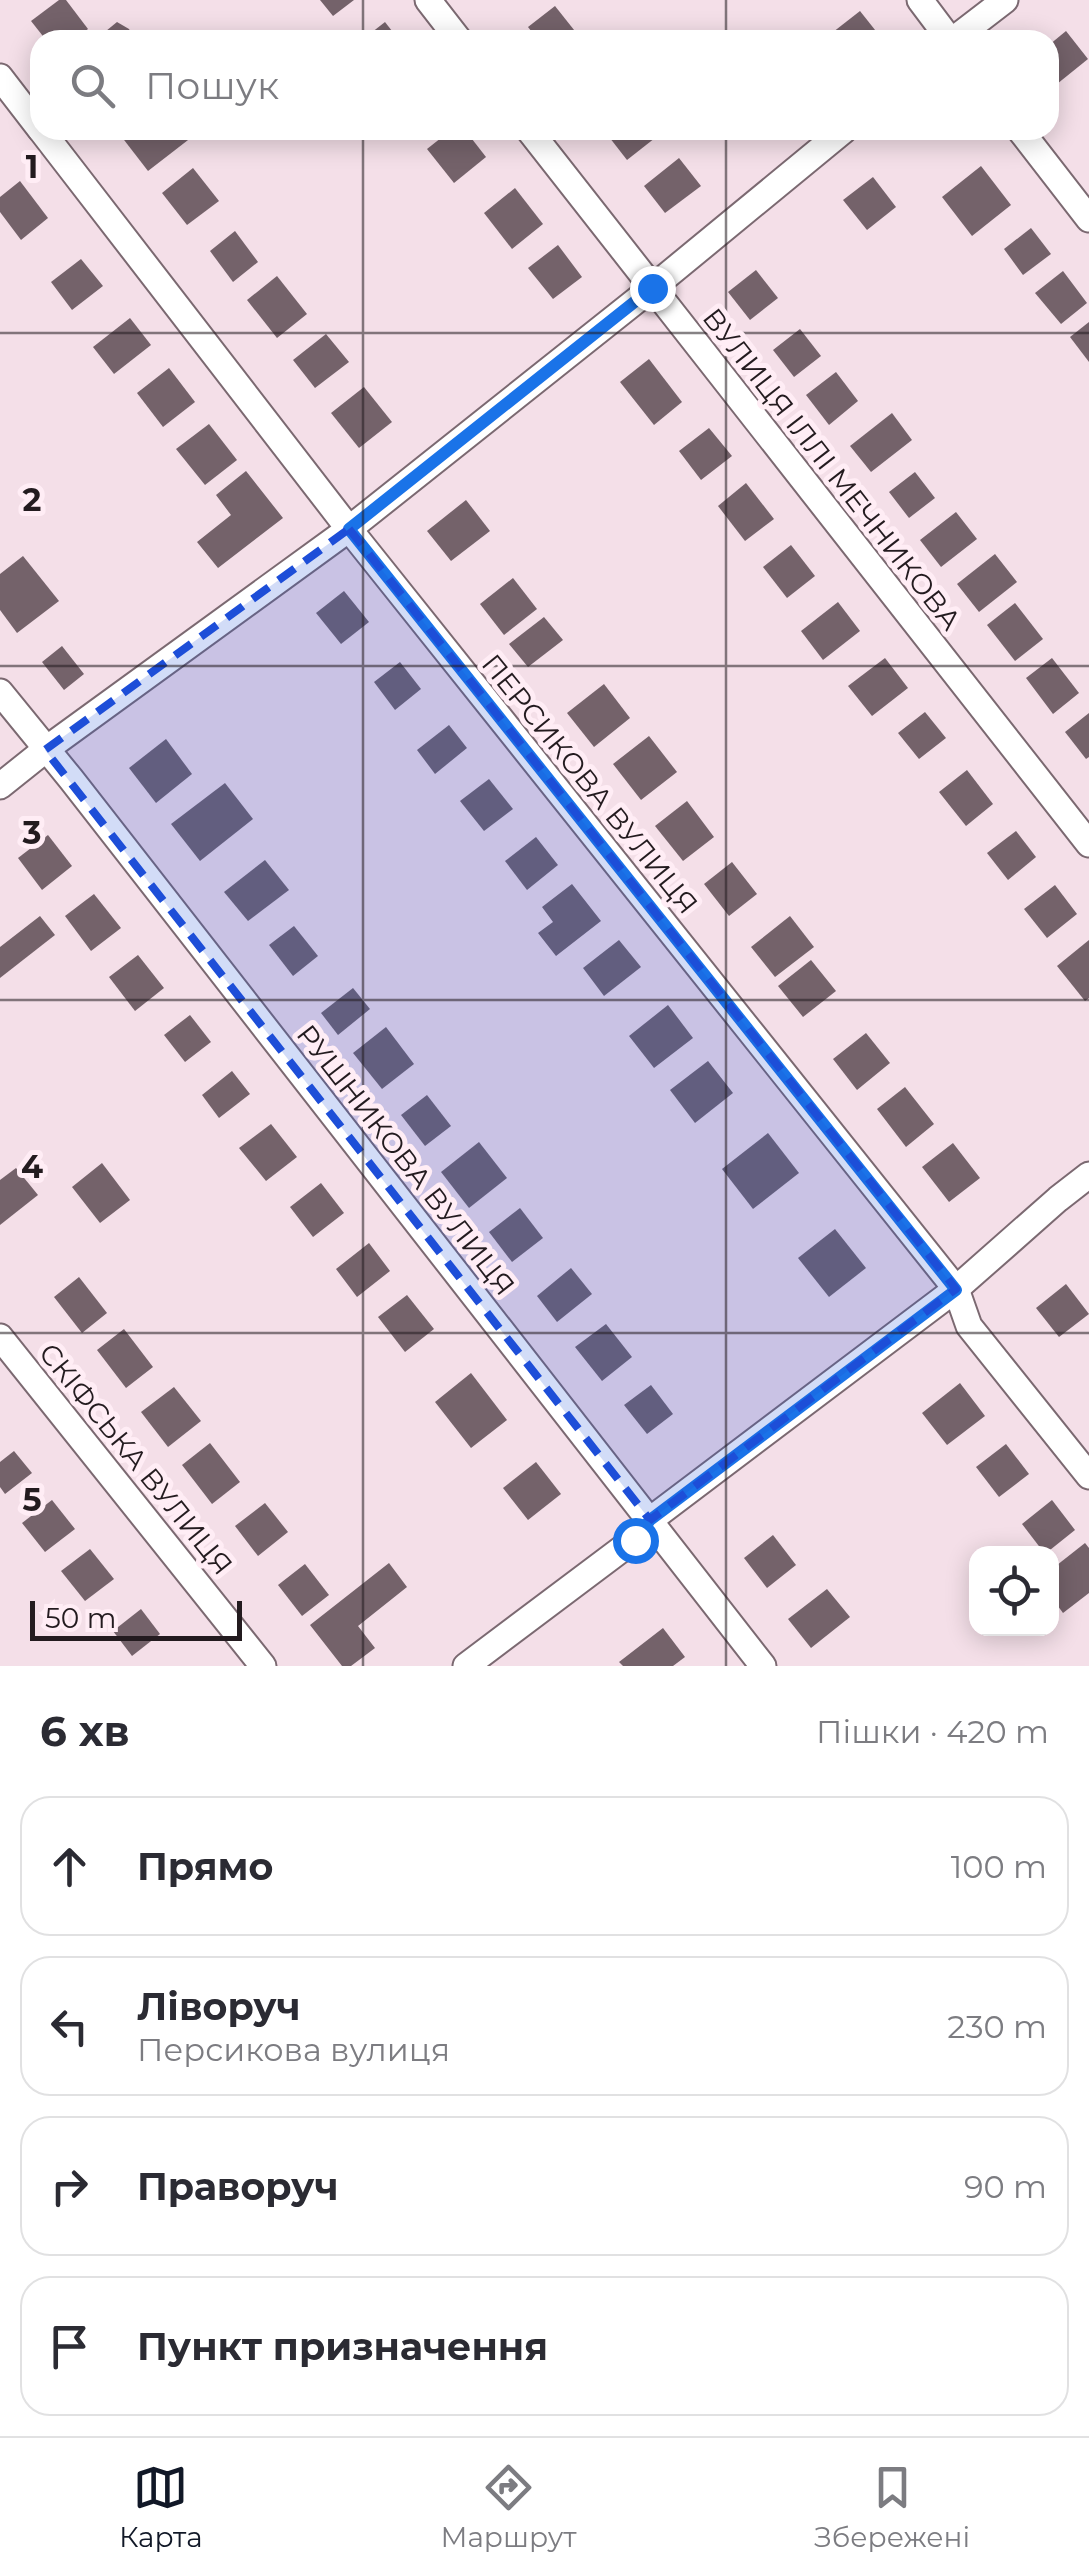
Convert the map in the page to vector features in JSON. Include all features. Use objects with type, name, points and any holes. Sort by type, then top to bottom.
[{"type":"street","points":[[428,0],[451,30]]},
{"type":"street","points":[[920,0],[944,30]]},
{"type":"street","points":[[965,30],[1005,0]]},
{"type":"street","name":"ПЕРСИКОВА ВУЛИЦЯ","points":[[0,77],[30,116]]},
{"type":"street","name":"ПЕРСИКОВА ВУЛИЦЯ","points":[[48,140],[349,529],[956,1290],[969,1326],[1089,1476]]},
{"type":"street","name":"ВУЛИЦЯ ІЛЛІ МЕЧНИКОВА","points":[[537,140],[1089,844]]},
{"type":"street","points":[[0,786],[349,529],[832,140]]},
{"type":"street","points":[[1028,140],[1089,219]]},
{"type":"street","name":"РУШНИКОВА ВУЛИЦЯ","points":[[0,692],[763,1666]]},
{"type":"street","points":[[466,1666],[635,1540],[650,1520],[956,1290],[1089,1175]]},
{"type":"street","name":"СКІФСЬКА ВУЛИЦЯ","points":[[0,1337],[264,1666]]},
{"type":"highlighted area","points":[[349,529],[956,1289],[650,1520],[45,750]]},
{"type":"building","points":[[59,0],[66,0],[88,29],[38,30],[31,21]]},
{"type":"building","points":[[320,0],[354,0],[333,16]]},
{"type":"building","points":[[555,6],[574,30],[530,30],[528,27]]},
{"type":"building","points":[[860,11],[875,30],[836,30]]},
{"type":"building","points":[[117,22],[130,30],[107,30]]},
{"type":"building","points":[[385,22],[391,30],[375,30]]},
{"type":"building","points":[[1066,31],[1088,59],[1059,82],[1059,37]]},
{"type":"building","points":[[124,140],[188,140],[148,171]]},
{"type":"building","points":[[438,140],[473,140],[486,157],[454,183],[427,149]]},
{"type":"building","points":[[611,140],[652,140],[627,160]]},
{"type":"building","points":[[679,158],[701,186],[665,213],[644,186]]},
{"type":"building","points":[[981,166],[1011,205],[972,236],[942,197]]},
{"type":"building","points":[[193,168],[219,201],[187,225],[162,193]]},
{"type":"building","points":[[873,177],[896,207],[867,230],[843,200]]},
{"type":"building","points":[[20,181],[48,218],[21,240],[0,212],[0,197]]},
{"type":"building","points":[[515,188],[543,224],[512,249],[484,213]]},
{"type":"building","points":[[1031,228],[1051,254],[1023,275],[1004,249]]},
{"type":"building","points":[[235,231],[258,262],[233,282],[210,251]]},
{"type":"building","points":[[558,245],[582,277],[553,299],[528,268]]},
{"type":"building","points":[[81,259],[103,286],[72,310],[51,282]]},
{"type":"building","points":[[756,270],[778,298],[750,320],[728,292]]},
{"type":"building","points":[[1063,271],[1087,303],[1061,324],[1035,293]]},
{"type":"building","points":[[277,276],[307,314],[277,338],[247,300]]},
{"type":"building","points":[[130,318],[151,345],[114,374],[93,347]]},
{"type":"building","points":[[1089,322],[1089,362],[1070,337]]},
{"type":"building","points":[[800,329],[821,356],[794,377],[773,350]]},
{"type":"building","points":[[326,334],[349,362],[315,388],[293,360]]},
{"type":"building","points":[[649,359],[682,402],[654,425],[620,382]]},
{"type":"building","points":[[169,368],[195,402],[163,427],[137,393]]},
{"type":"building","points":[[836,372],[858,401],[829,425],[806,395]]},
{"type":"building","points":[[364,387],[392,422],[359,448],[331,413]]},
{"type":"building","points":[[892,413],[912,440],[871,472],[850,446]]},
{"type":"building","points":[[209,424],[237,460],[205,485],[176,449]]},
{"type":"building","points":[[709,428],[732,456],[701,480],[679,451]]},
{"type":"building","points":[[246,471],[283,518],[218,568],[197,542],[231,515],[216,495]]},
{"type":"building","points":[[915,472],[935,498],[909,518],[889,492]]},
{"type":"building","points":[[746,483],[774,519],[745,541],[718,506]]},
{"type":"building","points":[[466,500],[490,531],[451,561],[427,531]]},
{"type":"building","points":[[956,512],[977,539],[941,567],[920,540]]},
{"type":"building","points":[[791,545],[815,576],[787,598],[763,567]]},
{"type":"building","points":[[995,554],[1017,582],[979,612],[957,584]]},
{"type":"building","points":[[23,556],[59,601],[17,633],[0,610],[0,574]]},
{"type":"building","points":[[513,578],[537,609],[504,635],[480,604]]},
{"type":"building","points":[[344,591],[369,622],[341,644],[316,613]]},
{"type":"building","points":[[838,602],[860,631],[823,660],[801,631]]},
{"type":"building","points":[[1015,603],[1043,639],[1015,661],[987,625]]},
{"type":"building","points":[[544,617],[563,640],[528,667],[509,644]]},
{"type":"building","points":[[62,646],[84,674],[64,690],[42,662]]},
{"type":"building","points":[[885,658],[908,688],[872,716],[848,686]]},
{"type":"building","points":[[1052,658],[1079,693],[1053,714],[1026,678]]},
{"type":"building","points":[[400,662],[421,689],[395,710],[374,682]]},
{"type":"building","points":[[604,684],[630,718],[594,747],[567,713]]},
{"type":"building","points":[[925,712],[946,738],[919,759],[898,733]]},
{"type":"building","points":[[1089,713],[1089,757],[1086,759],[1065,732]]},
{"type":"building","points":[[449,725],[467,748],[435,774],[417,750]]},
{"type":"building","points":[[649,736],[677,772],[641,800],[613,764]]},
{"type":"building","points":[[166,739],[192,774],[156,803],[129,768]]},
{"type":"building","points":[[967,770],[993,804],[966,826],[939,792]]},
{"type":"building","points":[[489,779],[513,809],[484,831],[460,801]]},
{"type":"building","points":[[225,783],[253,819],[200,861],[171,824]]},
{"type":"building","points":[[687,801],[714,837],[683,861],[655,826]]},
{"type":"building","points":[[1016,831],[1036,857],[1008,880],[987,853]]},
{"type":"building","points":[[48,835],[72,866],[42,890],[18,858]]},
{"type":"building","points":[[536,837],[558,865],[527,890],[505,861]]},
{"type":"building","points":[[265,860],[289,890],[248,921],[224,892]]},
{"type":"building","points":[[732,862],[757,894],[729,916],[704,884]]},
{"type":"building","points":[[572,884],[601,921],[556,956],[538,933],[553,922],[542,907]]},
{"type":"building","points":[[1055,885],[1077,914],[1047,938],[1024,909]]},
{"type":"building","points":[[94,894],[121,928],[91,951],[65,916]]},
{"type":"building","points":[[40,916],[55,935],[0,978],[0,947]]},
{"type":"building","points":[[790,916],[814,947],[775,977],[751,947]]},
{"type":"building","points":[[294,926],[318,956],[293,976],[269,945]]},
{"type":"building","points":[[619,940],[641,967],[604,996],[583,968]]},
{"type":"building","points":[[1089,940],[1089,998],[1085,1001],[1057,966]]},
{"type":"building","points":[[138,955],[164,988],[135,1011],[109,977]]},
{"type":"building","points":[[811,960],[836,991],[803,1017],[778,986]]},
{"type":"building","points":[[353,988],[370,1009],[338,1035],[321,1013]]},
{"type":"building","points":[[668,1005],[693,1038],[654,1068],[629,1036]]},
{"type":"building","points":[[190,1015],[211,1042],[185,1062],[164,1035]]},
{"type":"building","points":[[386,1027],[414,1064],[382,1089],[353,1053]]},
{"type":"building","points":[[866,1033],[890,1063],[857,1090],[833,1059]]},
{"type":"building","points":[[708,1061],[733,1093],[695,1123],[670,1090]]},
{"type":"building","points":[[232,1071],[250,1094],[219,1118],[202,1095]]},
{"type":"building","points":[[905,1087],[934,1124],[906,1147],[877,1109]]},
{"type":"building","points":[[427,1095],[451,1126],[425,1146],[401,1115]]},
{"type":"building","points":[[271,1124],[297,1157],[266,1181],[239,1148]]},
{"type":"building","points":[[768,1133],[799,1173],[753,1209],[722,1169]]},
{"type":"building","points":[[479,1142],[507,1178],[469,1208],[441,1172]]},
{"type":"building","points":[[953,1143],[980,1178],[949,1202],[922,1167]]},
{"type":"building","points":[[102,1163],[130,1200],[100,1223],[72,1187]]},
{"type":"building","points":[[16,1168],[38,1195],[0,1225],[0,1180]]},
{"type":"building","points":[[321,1183],[344,1213],[313,1237],[290,1207]]},
{"type":"building","points":[[520,1208],[543,1238],[512,1262],[489,1232]]},
{"type":"building","points":[[835,1229],[866,1268],[829,1297],[798,1258]]},
{"type":"building","points":[[369,1243],[390,1271],[357,1297],[336,1269]]},
{"type":"building","points":[[571,1268],[592,1294],[557,1322],[537,1296]]},
{"type":"building","points":[[79,1277],[107,1313],[82,1333],[54,1297]]},
{"type":"building","points":[[1066,1284],[1089,1314],[1059,1337],[1036,1308]]},
{"type":"building","points":[[407,1295],[434,1329],[405,1352],[378,1317]]},
{"type":"building","points":[[606,1324],[632,1357],[602,1381],[575,1347]]},
{"type":"building","points":[[124,1329],[153,1367],[126,1388],[97,1350]]},
{"type":"building","points":[[471,1373],[507,1420],[471,1448],[435,1402]]},
{"type":"building","points":[[960,1383],[985,1416],[947,1445],[922,1413]]},
{"type":"building","points":[[651,1385],[673,1414],[647,1434],[624,1405]]},
{"type":"building","points":[[174,1387],[201,1421],[168,1447],[141,1412]]},
{"type":"building","points":[[210,1443],[240,1482],[212,1504],[182,1465]]},
{"type":"building","points":[[1006,1444],[1029,1474],[999,1497],[976,1467]]},
{"type":"building","points":[[14,1451],[32,1473],[5,1494],[0,1487],[0,1462]]},
{"type":"building","points":[[536,1462],[561,1494],[528,1520],[503,1488]]},
{"type":"building","points":[[52,1500],[75,1529],[45,1552],[22,1523]]},
{"type":"building","points":[[1052,1500],[1075,1530],[1055,1546],[1039,1546],[1022,1524]]},
{"type":"building","points":[[265,1503],[288,1532],[258,1556],[235,1526]]},
{"type":"building","points":[[773,1535],[796,1565],[767,1588],[744,1558]]},
{"type":"building","points":[[1085,1543],[1089,1548],[1089,1593],[1063,1613],[1059,1608],[1059,1563]]},
{"type":"building","points":[[90,1549],[114,1579],[85,1601],[61,1571]]},
{"type":"building","points":[[389,1563],[407,1587],[358,1626],[375,1648],[351,1666],[342,1666],[310,1625]]},
{"type":"building","points":[[305,1564],[329,1595],[302,1616],[278,1585]]},
{"type":"building","points":[[827,1589],[850,1617],[811,1648],[788,1619]]},
{"type":"building","points":[[141,1609],[160,1634],[132,1656],[113,1631]]},
{"type":"building","points":[[663,1628],[685,1657],[673,1666],[623,1666],[619,1662]]},
{"type":"route","points":[[635,1540],[650,1520],[956,1290],[349,529],[652,288]]}]
